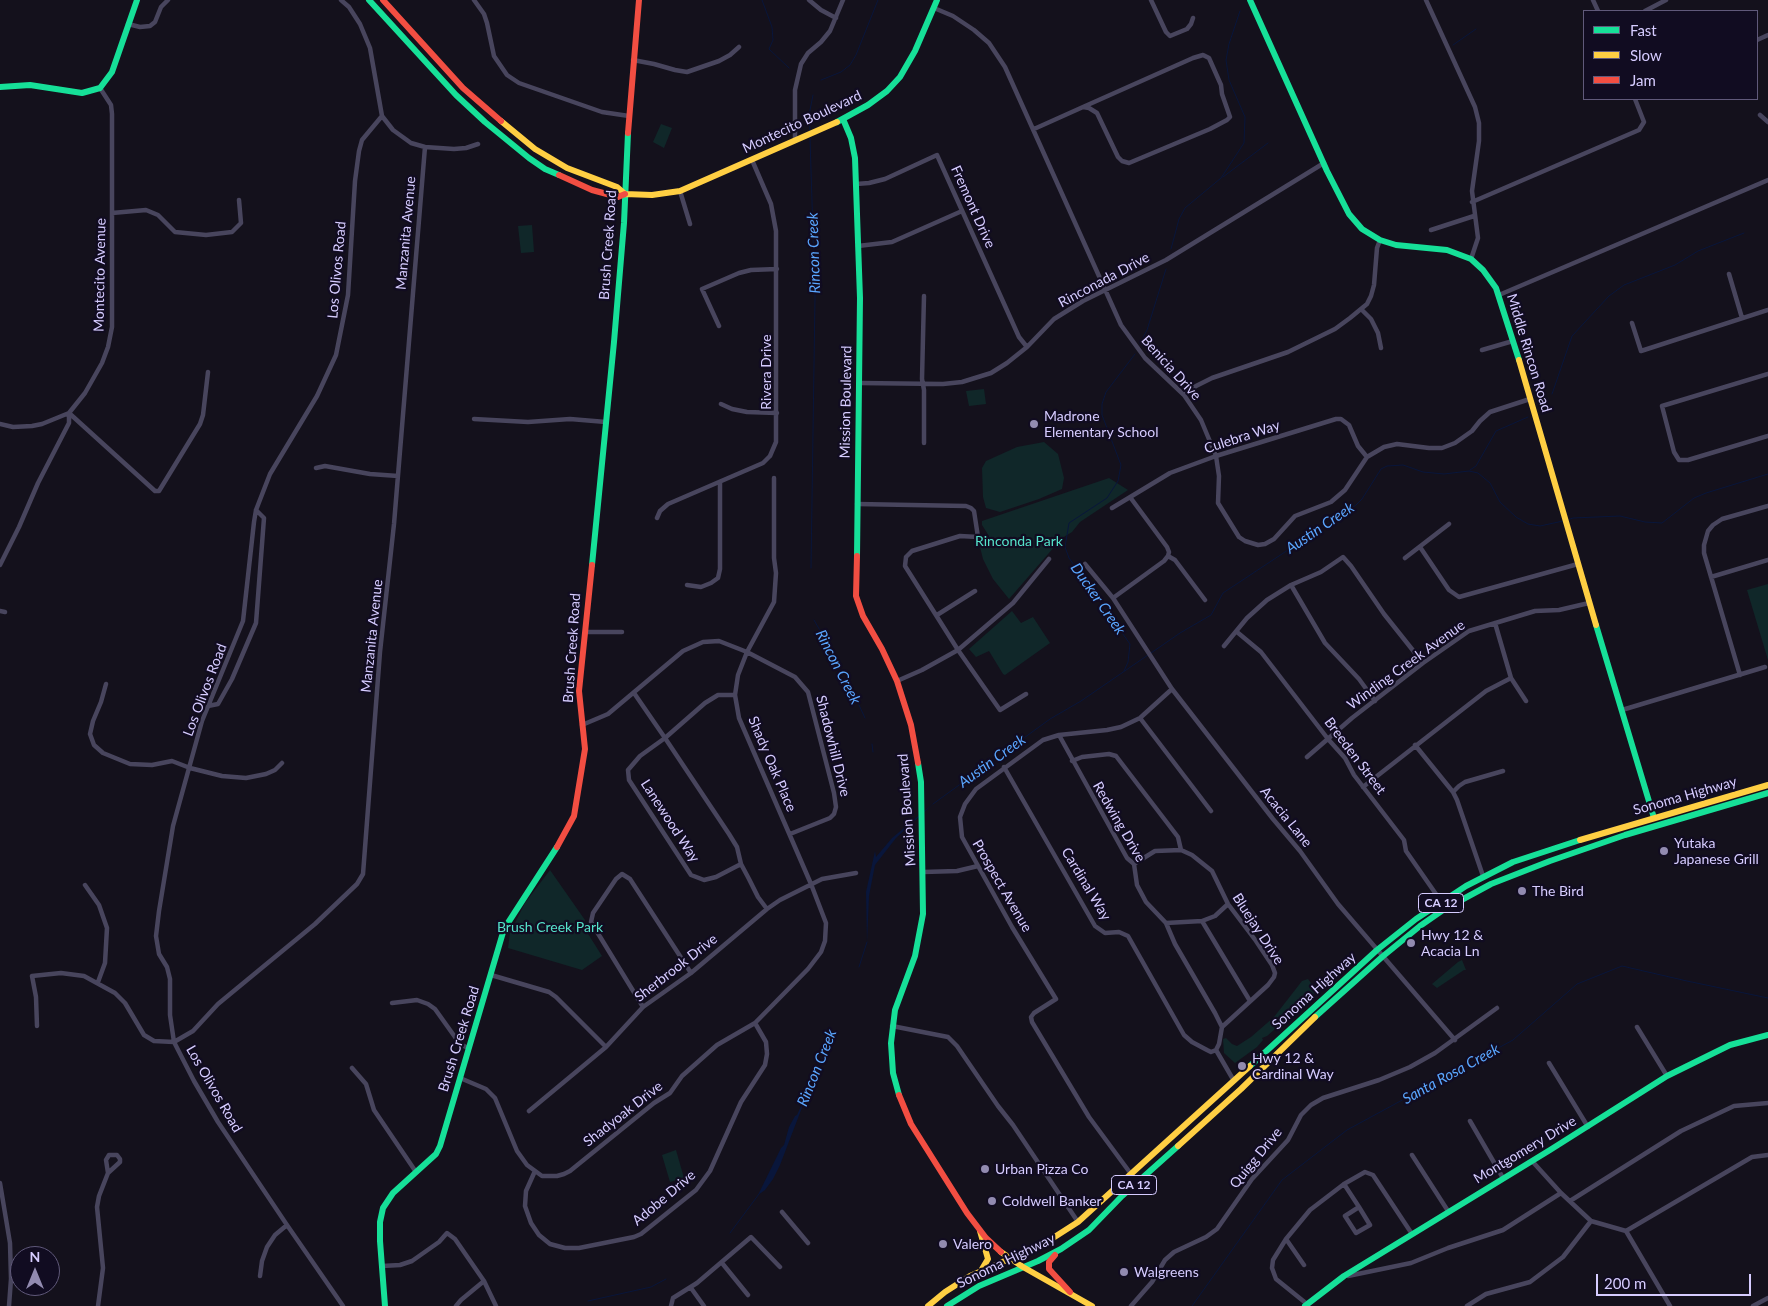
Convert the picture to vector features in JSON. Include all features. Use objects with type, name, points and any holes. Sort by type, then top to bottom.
[{"type":"main road","points":[[0,87],[46,86],[82,93],[100,88],[112,72],[137,0]]},
{"type":"main road","points":[[133,10],[144,0]]},
{"type":"main road","name":"Montecito Boulevard","points":[[369,0],[456,95],[529,158],[545,168],[592,190],[618,198],[624,194],[652,195],[680,191],[796,140],[874,102],[900,77],[915,51],[938,0]]},
{"type":"main road","points":[[383,0],[463,88],[513,132],[551,159],[574,171],[617,187],[624,194]]},
{"type":"main road","name":"Brush Creek Road","points":[[385,1306],[380,1222],[383,1208],[393,1194],[436,1154],[440,1146],[504,930],[546,866],[574,816],[584,755],[579,698],[619,278],[633,60],[639,0]]},
{"type":"main road","name":"Middle Rincon Road","points":[[1250,0],[1341,201],[1349,214],[1362,229],[1380,240],[1396,245],[1447,250],[1471,259],[1491,279],[1499,295],[1656,826]]},
{"type":"main road","name":"Mission Boulevard","points":[[843,118],[853,143],[860,311],[855,587],[858,604],[897,681],[914,740],[920,775],[924,872],[923,914],[914,960],[896,1004],[892,1026],[892,1066],[897,1090],[918,1136],[980,1231],[992,1245],[1023,1267],[1092,1306]]},
{"type":"main road","name":"Sonoma Highway","points":[[928,1306],[950,1289],[980,1271],[1049,1241],[1078,1222],[1377,950],[1440,903],[1483,876],[1546,850],[1768,785]]},
{"type":"main road","name":"Sonoma Highway","points":[[952,1305],[979,1286],[1061,1249],[1089,1230],[1122,1196],[1241,1089],[1309,1022],[1382,957],[1438,914],[1491,884],[1547,862],[1656,826],[1768,793]]},
{"type":"main road","name":"Montgomery Drive","points":[[1306,1305],[1344,1276],[1588,1127],[1667,1076],[1730,1044],[1768,1035]]},
{"type":"main road","points":[[1234,1081],[1241,1089]]},
{"type":"main road","points":[[980,1231],[988,1259],[980,1271]]},
{"type":"main road","points":[[1061,1249],[1050,1260],[1049,1267],[1051,1272],[1070,1292]]},
{"type":"street","points":[[128,24],[140,27],[150,26],[155,22],[161,7],[168,0]]},
{"type":"street","points":[[341,0],[349,7],[360,24],[370,48],[382,116],[394,130],[402,137],[424,147],[454,149],[478,144]]},
{"type":"street","points":[[474,0],[484,14],[494,56],[507,75],[519,83],[602,112],[629,116]]},
{"type":"street","points":[[809,0],[821,10],[836,18]]},
{"type":"street","points":[[796,140],[794,101],[800,68],[808,53],[830,31],[843,0]]},
{"type":"street","points":[[1151,0],[1166,32],[1170,36],[1187,28],[1193,18]]},
{"type":"street","points":[[1426,0],[1474,107],[1479,123],[1472,191],[1478,238],[1471,259]]},
{"type":"street","points":[[1647,10],[1666,0]]},
{"type":"street","name":"Benicia Drive","points":[[934,8],[963,22],[989,43],[1004,67],[1034,129],[1121,325],[1145,358],[1184,395],[1201,420],[1216,456],[1220,508],[1239,537],[1245,541],[1258,545],[1265,544],[1274,539],[1295,516],[1330,502],[1345,490],[1367,457],[1384,447],[1397,444],[1442,448],[1455,443],[1472,431],[1480,420],[1490,412],[1530,399]]},
{"type":"street","points":[[633,60],[687,72],[719,61],[730,55],[739,46]]},
{"type":"street","points":[[1034,129],[1083,107],[1193,58],[1203,55],[1209,58],[1221,85],[1230,117],[1210,129],[1129,164],[1118,157],[1097,113],[1083,107]]},
{"type":"street","name":"Montecito Avenue","points":[[69,413],[76,406],[102,363],[112,327],[112,114],[111,105],[100,88]]},
{"type":"street","points":[[1472,202],[1638,130],[1644,122],[1635,100]]},
{"type":"street","points":[[1760,115],[1768,122]]},
{"type":"street","name":"Los Olivos Road","points":[[343,1306],[218,1122],[174,1042],[170,1015],[170,979],[167,967],[159,954],[156,936],[173,826],[208,706],[243,621],[256,510],[270,474],[316,396],[336,355],[348,296],[355,181],[359,151],[362,140],[382,116]]},
{"type":"street","name":"Manzanita Avenue","points":[[174,1042],[193,1031],[218,1004],[315,924],[357,884],[363,874],[380,652],[398,476],[424,147]]},
{"type":"street","name":"Fremont Drive","points":[[856,184],[885,179],[938,155],[1019,336],[1027,347]]},
{"type":"street","name":"Rivera Drive","points":[[657,518],[660,511],[668,504],[763,463],[770,456],[776,442],[777,270],[775,218],[752,160]]},
{"type":"street","name":"Rinconada Drive","points":[[859,383],[923,384],[962,382],[991,373],[1027,347],[1054,319],[1105,290],[1166,260],[1324,163]]},
{"type":"street","points":[[1499,295],[1768,180]]},
{"type":"street","points":[[680,191],[690,224]]},
{"type":"street","points":[[112,213],[146,210],[158,215],[175,232],[206,235],[232,232],[240,223],[238,200]]},
{"type":"street","points":[[858,246],[892,242],[962,211]]},
{"type":"street","points":[[1431,230],[1474,216]]},
{"type":"street","points":[[1184,395],[1212,378],[1288,352],[1335,329],[1361,309],[1367,304],[1371,296],[1377,248],[1380,240]]},
{"type":"street","points":[[719,326],[702,289],[745,271],[777,270]]},
{"type":"street","points":[[1729,274],[1742,318]]},
{"type":"street","points":[[924,296],[924,443]]},
{"type":"street","points":[[1361,309],[1371,319],[1378,333],[1381,348]]},
{"type":"street","points":[[1632,323],[1641,351],[1768,310]]},
{"type":"street","points":[[1482,350],[1514,341]]},
{"type":"street","points":[[69,413],[155,491],[159,491],[200,424],[203,415],[208,372]]},
{"type":"street","points":[[1768,374],[1662,406],[1674,452],[1679,460],[1688,460],[1768,436]]},
{"type":"street","points":[[721,404],[732,409],[748,412],[777,413]]},
{"type":"street","points":[[0,424],[13,427],[32,426],[69,413]]},
{"type":"street","points":[[0,565],[20,527],[38,483],[69,423],[69,413]]},
{"type":"street","points":[[474,419],[528,422],[570,419],[606,422]]},
{"type":"street","name":"Culebra Way","points":[[1112,508],[1170,473],[1216,456],[1336,419],[1341,419],[1349,425],[1358,446],[1367,457]]},
{"type":"street","points":[[316,468],[325,466],[370,474],[398,476]]},
{"type":"street","name":"Shady Oak Place","points":[[774,478],[774,558],[776,573],[774,602],[747,652],[738,675],[735,695],[739,718],[811,884]]},
{"type":"street","points":[[687,585],[701,587],[718,578],[720,569],[720,482]]},
{"type":"street","points":[[1130,497],[1167,548],[1168,556]]},
{"type":"street","points":[[857,504],[966,506],[971,508],[974,512],[978,537],[960,536],[912,551],[906,557],[906,566],[958,650],[1000,710],[1026,694]]},
{"type":"street","points":[[1740,674],[1704,553],[1704,545],[1708,531],[1713,525],[1722,520],[1768,506]]},
{"type":"street","points":[[208,706],[218,704],[256,624],[264,518],[256,510]]},
{"type":"street","points":[[1404,558],[1449,524]]},
{"type":"street","points":[[1420,547],[1450,590],[1459,597],[1578,564]]},
{"type":"street","points":[[1113,598],[1168,556]]},
{"type":"street","points":[[1168,556],[1175,560],[1205,600]]},
{"type":"street","points":[[1224,646],[1247,618],[1267,600],[1291,585],[1321,572],[1343,558],[1352,566],[1384,614],[1423,663]]},
{"type":"street","points":[[897,681],[922,670],[958,650],[1013,603],[1049,559]]},
{"type":"street","points":[[1711,577],[1768,560]]},
{"type":"street","name":"Acacia Lane","points":[[1085,564],[1113,598],[1172,689],[1300,851],[1338,904],[1455,1040]]},
{"type":"street","points":[[1291,585],[1325,643],[1359,679],[1374,701]]},
{"type":"street","points":[[937,614],[975,591]]},
{"type":"street","name":"Winding Creek Avenue","points":[[1308,757],[1352,718],[1423,663],[1469,631],[1535,611],[1559,610],[1589,603]]},
{"type":"street","points":[[1495,623],[1511,678],[1526,701]]},
{"type":"street","points":[[585,632],[622,632]]},
{"type":"street","name":"Breeden Street","points":[[1237,632],[1261,652],[1328,739],[1345,758],[1363,787],[1404,840],[1406,852],[1438,897],[1440,903]]},
{"type":"street","name":"Shadowhill Drive","points":[[582,725],[608,714],[683,651],[703,642],[719,640],[795,677],[808,692],[836,807],[834,814],[830,818],[790,834]]},
{"type":"street","points":[[1622,710],[1765,667]]},
{"type":"street","points":[[1363,787],[1486,691],[1511,678]]},
{"type":"street","points":[[106,684],[101,702],[92,721],[90,734],[94,745],[103,753],[130,764],[152,764],[172,761],[190,768],[222,776],[246,778],[266,774],[275,770],[282,763]]},
{"type":"street","name":"Prospect Avenue","points":[[1131,1174],[1089,1117],[1032,1022],[1034,1013],[1056,999],[1012,927],[962,838],[960,828],[961,812],[968,798],[976,789],[1043,740],[1059,735],[1107,730],[1140,718],[1172,689]]},
{"type":"street","points":[[634,693],[729,834],[736,847],[741,864],[758,897],[767,909]]},
{"type":"street","name":"Lanewood Way","points":[[735,695],[718,695],[705,704],[666,738],[640,756],[628,770],[630,780],[692,875],[704,880],[716,877],[741,864]]},
{"type":"street","points":[[1140,718],[1211,811]]},
{"type":"street","name":"Redwing Drive","points":[[1059,735],[1127,858],[1134,864],[1137,885],[1141,894],[1166,923],[1175,944],[1222,1027]]},
{"type":"street","points":[[1415,745],[1453,792],[1483,876]]},
{"type":"street","points":[[1072,761],[1082,757],[1109,754],[1116,756],[1178,837],[1181,850],[1154,851],[1134,864]]},
{"type":"street","name":"Cardinal Way","points":[[1004,767],[1096,926],[1105,933],[1119,932],[1128,936],[1184,1034],[1192,1042],[1211,1052],[1216,1050]]},
{"type":"street","points":[[1453,792],[1465,782],[1503,771]]},
{"type":"street","name":"Bluejay Drive","points":[[1181,850],[1192,855],[1212,871],[1228,904],[1256,941],[1275,973],[1268,985],[1222,1027]]},
{"type":"street","points":[[924,872],[957,871],[978,866]]},
{"type":"street","name":"Sherbrook Drive","points":[[529,1111],[606,1047],[644,1007],[691,973],[767,909],[780,900],[822,879],[856,873]]},
{"type":"street","points":[[644,1007],[591,922],[593,913],[616,879],[622,874],[630,879],[691,973]]},
{"type":"street","name":"Shadyoak Drive","points":[[536,1171],[542,1176],[557,1176],[570,1171],[654,1103],[670,1093],[682,1076],[717,1045],[755,1023],[808,969],[821,952],[825,941],[826,923],[811,884]]},
{"type":"street","points":[[85,885],[99,905],[107,928],[105,963],[103,973],[98,982]]},
{"type":"street","points":[[1166,923],[1202,922],[1215,916],[1228,904]]},
{"type":"street","points":[[1202,922],[1250,1001]]},
{"type":"street","points":[[37,1026],[36,997],[32,976],[62,972],[84,976],[98,982],[115,993],[125,1003],[144,1034],[154,1041],[174,1042]]},
{"type":"street","points":[[491,975],[549,992],[606,1047]]},
{"type":"street","points":[[392,1003],[417,1000],[428,1004],[435,1010],[460,1044],[468,1048]]},
{"type":"street","name":"Quigg Drive","points":[[1131,1306],[1152,1282],[1165,1260],[1174,1252],[1206,1237],[1217,1229],[1252,1179],[1288,1140],[1301,1115],[1311,1105],[1323,1098],[1379,1080],[1410,1067],[1455,1040],[1497,1008]]},
{"type":"street","name":"Adobe Drive","points":[[536,1171],[526,1191],[525,1206],[531,1223],[550,1244],[565,1248],[579,1248],[641,1234],[696,1190],[710,1171],[741,1102],[765,1065],[767,1054],[766,1042],[755,1023]]},
{"type":"street","points":[[892,1026],[948,1037],[1054,1184],[1078,1222]]},
{"type":"street","points":[[1222,1027],[1216,1050],[1234,1081]]},
{"type":"street","points":[[1637,1027],[1667,1076]]},
{"type":"street","points":[[1549,1062],[1588,1127]]},
{"type":"street","points":[[352,1068],[366,1084],[374,1110],[416,1172]]},
{"type":"street","points":[[460,1078],[486,1089],[495,1098],[517,1151],[526,1164],[536,1171]]},
{"type":"street","points":[[1570,1201],[1682,1131],[1734,1106],[1768,1103]]},
{"type":"street","points":[[1470,1121],[1503,1178]]},
{"type":"street","points":[[1412,1155],[1448,1211]]},
{"type":"street","points":[[1626,1231],[1752,1157],[1768,1155]]},
{"type":"street","points":[[1532,1161],[1561,1193],[1591,1221],[1626,1231],[1670,1306]]},
{"type":"street","points":[[98,1306],[103,1268],[97,1207],[108,1172]]},
{"type":"street","points":[[1306,1305],[1280,1283],[1273,1274],[1273,1260],[1286,1239],[1310,1210],[1344,1184],[1365,1172],[1373,1175],[1412,1234]]},
{"type":"street","points":[[0,1183],[10,1244],[11,1279],[9,1306]]},
{"type":"street","points":[[1344,1184],[1359,1207],[1370,1225],[1356,1233],[1345,1216],[1359,1207]]},
{"type":"street","points":[[1344,1276],[1411,1263],[1448,1248],[1503,1230],[1561,1193]]},
{"type":"street","points":[[782,1212],[808,1243]]},
{"type":"street","points":[[1467,1306],[1486,1294],[1530,1282],[1564,1257],[1591,1221]]},
{"type":"street","points":[[260,1276],[262,1261],[267,1247],[275,1235],[287,1225]]},
{"type":"street","points":[[382,1266],[400,1265],[412,1260],[439,1242],[447,1233],[455,1239],[484,1281],[496,1306]]},
{"type":"street","points":[[671,1306],[673,1298],[690,1288],[722,1263],[752,1236],[780,1267]]},
{"type":"street","points":[[1286,1239],[1304,1265]]},
{"type":"street","points":[[722,1263],[748,1295]]},
{"type":"street","points":[[456,1306],[460,1300],[484,1281]]},
{"type":"street","points":[[690,1288],[704,1306]]},
{"type":"street","points":[[1753,1306],[1768,1298]]},
{"type":"green space","points":[[661,124],[672,128],[664,148],[653,142]]},
{"type":"green space","points":[[532,225],[534,252],[521,253],[518,226]]},
{"type":"green space","points":[[984,389],[986,404],[969,406],[966,391]]},
{"type":"green space","points":[[1044,442],[1058,454],[1064,478],[1062,489],[1000,512],[986,508],[983,497],[982,468],[986,461],[1017,447]]},
{"type":"green space","name":"Rinconda Park","points":[[1109,478],[1128,490],[1080,522],[1072,532],[1062,538],[1009,599],[993,579],[983,559],[980,547],[989,541],[989,536],[982,525],[982,521]]},
{"type":"green space","points":[[1768,584],[1768,660],[1747,590]]},
{"type":"green space","points":[[1012,611],[1021,623],[1033,617],[1050,643],[1005,675],[989,651],[976,657],[969,649]]},
{"type":"green space","name":"Brush Creek Park","points":[[550,870],[585,920],[585,929],[602,956],[582,970],[508,948],[510,933],[525,903]]},
{"type":"green space","points":[[1462,960],[1466,970],[1437,988],[1432,984],[1458,962]]},
{"type":"green space","points":[[1308,979],[1317,991],[1302,1005],[1297,1006],[1298,1008],[1286,1019],[1284,1018],[1281,1021],[1282,1023],[1267,1036],[1262,1038],[1263,1040],[1257,1047],[1235,1063],[1224,1053],[1223,1039],[1226,1038],[1237,1046],[1251,1037],[1274,1017],[1302,981]]},
{"type":"green space","points":[[676,1150],[684,1178],[670,1182],[662,1155]]},
{"type":"water","points":[[934,803],[896,838],[875,865],[869,896],[867,943],[866,892],[875,851],[876,857],[892,838]]},
{"type":"water","points":[[808,1092],[780,1165],[765,1190],[758,1195],[784,1145],[789,1127],[802,1104],[801,1101]]},
{"type":"waterway","name":"Rincon Creek","points":[[762,0],[772,27],[773,40],[769,49],[789,68]]},
{"type":"waterway","points":[[821,80],[841,72],[850,65],[856,55],[878,0]]},
{"type":"waterway","name":"Ducker Creek","points":[[1171,249],[1179,219],[1185,208],[1221,178],[1244,143],[1245,117],[1229,80],[1226,60],[1229,44],[1240,11]]},
{"type":"waterway","points":[[1453,45],[1476,29]]},
{"type":"waterway","name":"Rincon Creek","points":[[810,131],[809,115],[813,95]]},
{"type":"waterway","name":"Rincon Creek","points":[[810,138],[815,297],[811,568]]},
{"type":"waterway","points":[[1223,177],[1268,143]]},
{"type":"waterway","points":[[1552,394],[1572,336],[1609,296],[1624,285],[1675,265],[1698,251],[1744,233]]},
{"type":"waterway","name":"Ducker Creek","points":[[1140,343],[1147,330],[1166,269]]},
{"type":"waterway","name":"Ducker Creek","points":[[1124,671],[1128,662],[1130,644],[1069,558],[1065,547],[1069,523],[1107,498],[1118,481],[1121,465],[1102,415],[1102,404],[1106,392],[1135,354]]},
{"type":"waterway","points":[[1543,414],[1548,407]]},
{"type":"waterway","points":[[1470,470],[1476,466],[1496,431],[1528,417]]},
{"type":"waterway","name":"Austin Creek","points":[[1151,653],[1211,615],[1223,593],[1356,505],[1362,499],[1381,469],[1387,466],[1403,465],[1423,472],[1444,474],[1469,471],[1478,473],[1490,483],[1500,502],[1516,517],[1528,524],[1540,526],[1563,521]]},
{"type":"waterway","name":"Austin Creek","points":[[1567,520],[1573,518],[1620,516],[1645,522],[1662,523],[1694,498],[1768,474]]},
{"type":"waterway","name":"Rincon Creek","points":[[814,620],[837,660]]},
{"type":"waterway","name":"Austin Creek","points":[[933,804],[1050,719],[1081,701],[1148,655]]},
{"type":"waterway","name":"Rincon Creek","points":[[846,677],[865,718]]},
{"type":"waterway","name":"Rincon Creek","points":[[872,744],[873,752]]},
{"type":"waterway","name":"Rincon Creek","points":[[859,967],[867,942]]},
{"type":"waterway","name":"Santa Rosa Creek","points":[[1192,1306],[1282,1180],[1347,1130],[1513,1040],[1577,984],[1622,966],[1768,998]]},
{"type":"waterway","name":"Rincon Creek","points":[[808,1092],[826,1050]]},
{"type":"waterway","name":"Rincon Creek","points":[[730,1233],[759,1194]]},
{"type":"waterway","name":"Rincon Creek","points":[[588,1301],[651,1287],[666,1279]]},
{"type":"traffic: fast","points":[[0,87],[30,85],[82,93],[100,88],[112,72],[137,0]]},
{"type":"traffic: fast","points":[[369,0],[456,95],[485,122],[529,158],[545,169],[559,175]]},
{"type":"traffic: fast","points":[[837,122],[868,105],[887,91],[900,77],[915,51],[937,0]]},
{"type":"traffic: fast","points":[[1250,0],[1327,171],[1349,214],[1362,229],[1380,240],[1396,245],[1447,250],[1471,259],[1483,270],[1496,288],[1519,360]]},
{"type":"traffic: fast","points":[[843,119],[851,138],[855,158],[860,298],[857,556]]},
{"type":"traffic: fast","points":[[592,565],[624,223],[628,133]]},
{"type":"traffic: fast","points":[[1596,625],[1654,818]]},
{"type":"traffic: fast","points":[[899,1095],[893,1073],[891,1043],[895,1010],[915,956],[923,914],[921,782],[918,763]]},
{"type":"traffic: fast","points":[[1315,1017],[1420,926],[1443,910],[1491,884],[1625,835],[1768,793]]},
{"type":"traffic: fast","points":[[1250,1066],[1377,950],[1416,919],[1466,886],[1513,862],[1580,840]]},
{"type":"traffic: fast","points":[[385,1306],[380,1241],[380,1222],[383,1208],[393,1193],[436,1154],[440,1146],[504,929],[557,847]]},
{"type":"traffic: fast","points":[[1305,1306],[1344,1276],[1667,1076],[1730,1045],[1768,1035]]},
{"type":"traffic: fast","points":[[947,1306],[979,1286],[1061,1249],[1089,1230],[1122,1196],[1178,1146]]},
{"type":"traffic: slow","points":[[501,121],[535,149],[567,168],[617,187],[625,194]]},
{"type":"traffic: slow","points":[[625,194],[652,195],[680,191],[837,122]]},
{"type":"traffic: slow","points":[[1519,360],[1596,625]]},
{"type":"traffic: slow","points":[[1580,840],[1768,785]]},
{"type":"traffic: slow","points":[[1178,1146],[1241,1089],[1315,1017]]},
{"type":"traffic: slow","points":[[928,1306],[945,1292],[970,1276],[1042,1245],[1078,1222],[1250,1066]]},
{"type":"traffic: slow","points":[[980,1231],[988,1259],[982,1269]]},
{"type":"traffic: slow","points":[[1001,1252],[1023,1267],[1092,1306]]},
{"type":"traffic: jam","points":[[383,0],[463,88],[501,121]]},
{"type":"traffic: jam","points":[[628,133],[639,0]]},
{"type":"traffic: jam","points":[[559,175],[592,190],[618,197],[625,194]]},
{"type":"traffic: jam","points":[[857,556],[856,596],[863,616],[882,649],[897,681],[911,725],[918,763]]},
{"type":"traffic: jam","points":[[557,847],[574,816],[585,749],[579,691],[592,565]]},
{"type":"traffic: jam","points":[[899,1095],[911,1124],[967,1213],[986,1238],[1001,1252]]},
{"type":"traffic: jam","points":[[1055,1255],[1049,1262],[1049,1269],[1070,1292]]},
{"type":"place","name":"Madrone Elementary School","points":[[1034,424]]},
{"type":"place","name":"Yutaka Japanese Grill","points":[[1664,851]]},
{"type":"place","name":"The Bird","points":[[1522,891]]},
{"type":"place","name":"Hwy 12 & Acacia Ln","points":[[1411,943]]},
{"type":"place","name":"Hwy 12 & Cardinal Way","points":[[1242,1066]]},
{"type":"place","name":"Urban Pizza Co","points":[[985,1169]]},
{"type":"place","name":"Coldwell Banker","points":[[992,1201]]},
{"type":"place","name":"Valero","points":[[943,1244]]},
{"type":"place","name":"Walgreens","points":[[1124,1272]]}]
